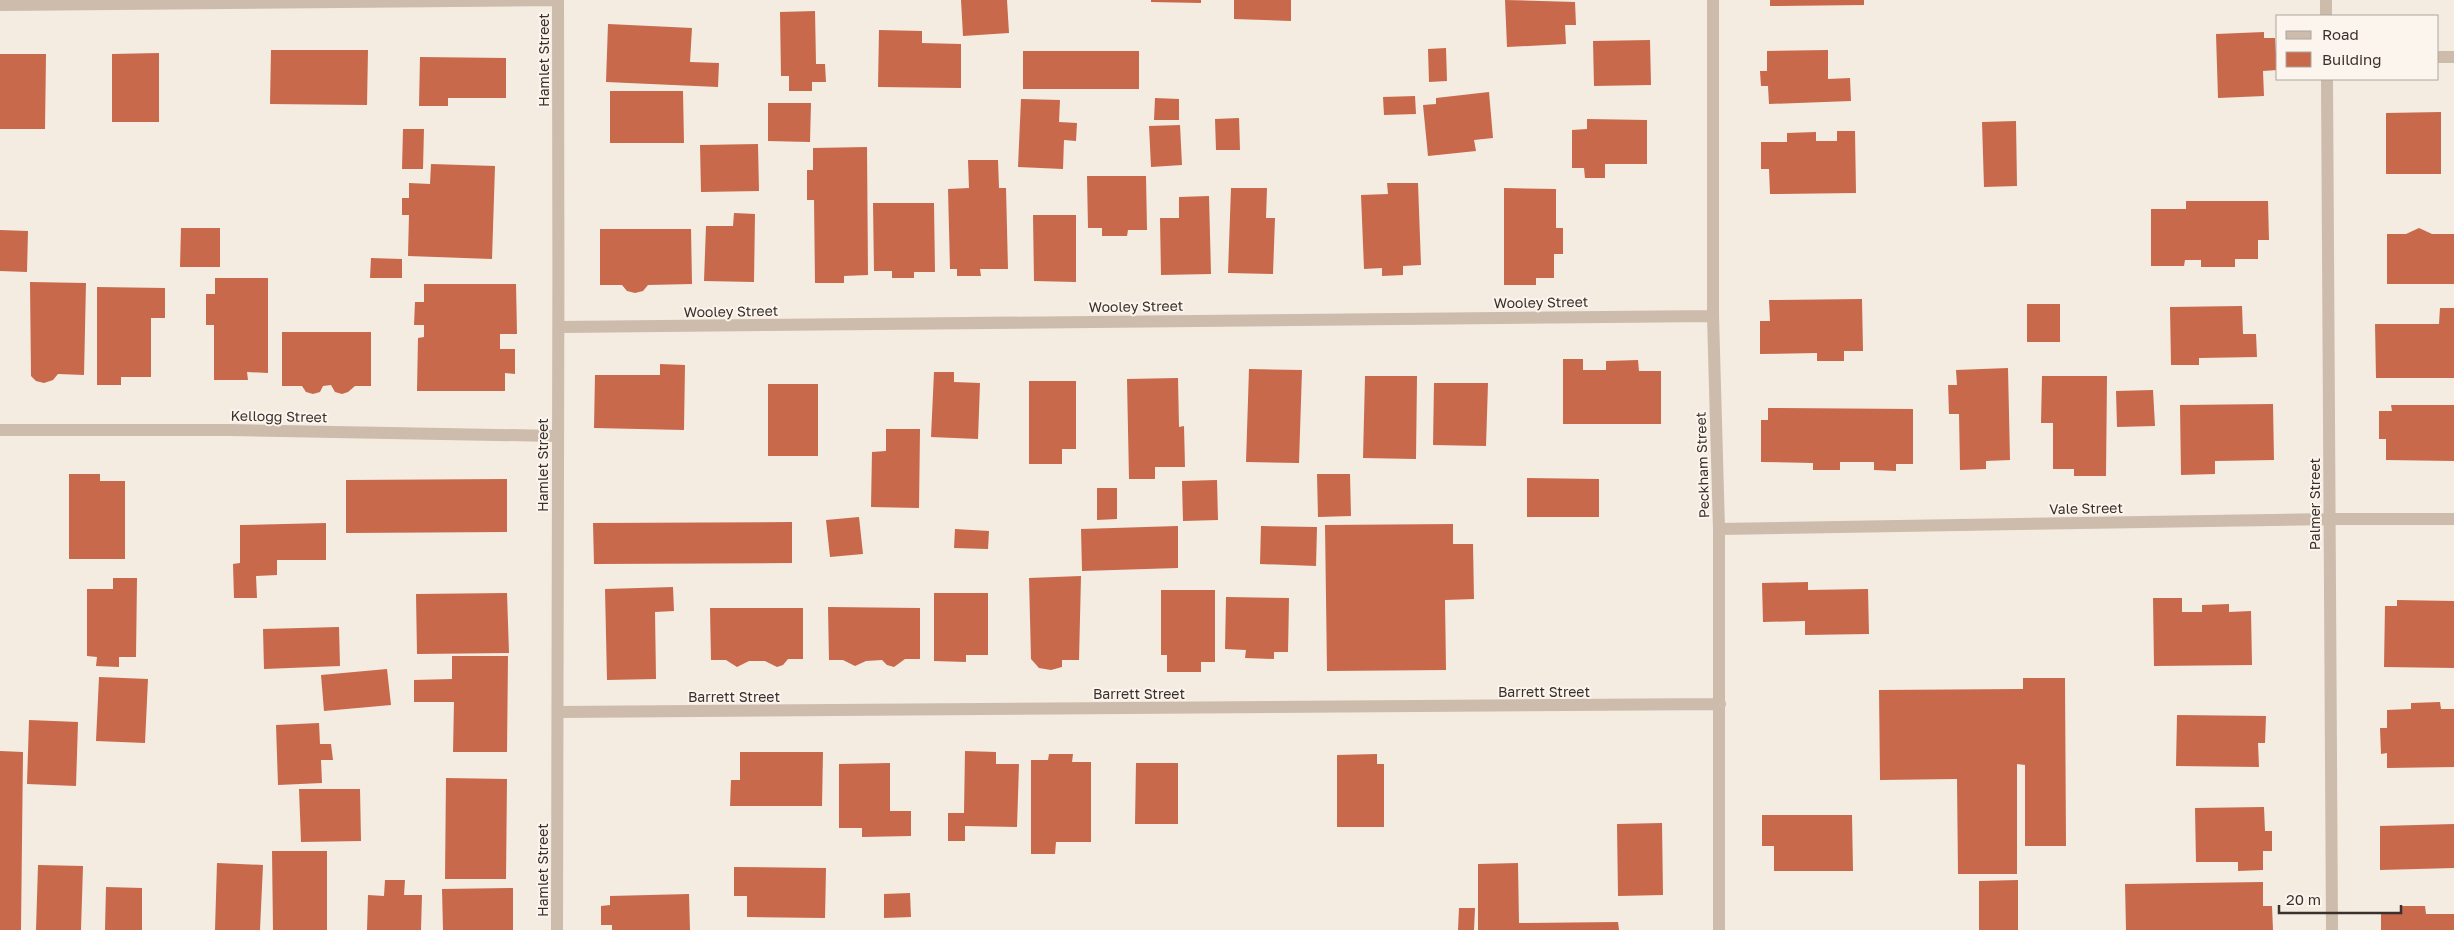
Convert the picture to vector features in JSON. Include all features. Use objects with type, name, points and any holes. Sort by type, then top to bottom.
[{"type":"street","points":[[0,4],[67,1],[558,0]]},
{"type":"street","name":"Hamlet Street","points":[[557,930],[558,0]]},
{"type":"street","name":"Peckham Street","points":[[1713,0],[1713,316],[1719,529],[1719,930]]},
{"type":"street","points":[[2326,0],[2326,15]]},
{"type":"street","points":[[2439,57],[2454,57]]},
{"type":"street","name":"Palmer Street","points":[[2327,80],[2332,930]]},
{"type":"street","name":"Wooley Street","points":[[559,327],[1713,316]]},
{"type":"street","name":"Kellogg Street","points":[[0,430],[230,430],[557,436]]},
{"type":"street","name":"Vale Street","points":[[1719,529],[2329,519],[2454,519]]},
{"type":"street","name":"Barrett Street","points":[[558,712],[1720,704]]},
{"type":"building","points":[[961,0],[1007,0],[1009,33],[963,36]]},
{"type":"building","points":[[1151,0],[1201,0],[1201,3],[1151,2]]},
{"type":"building","points":[[1234,0],[1291,0],[1291,21],[1234,19]]},
{"type":"building","points":[[1505,0],[1575,2],[1576,25],[1565,25],[1566,44],[1507,47]]},
{"type":"building","points":[[1770,0],[1864,0],[1864,5],[1770,6]]},
{"type":"building","points":[[815,11],[816,64],[825,64],[826,82],[812,82],[812,91],[789,91],[789,76],[781,76],[780,12]]},
{"type":"building","points":[[608,24],[692,28],[690,62],[719,63],[718,87],[606,82]]},
{"type":"building","points":[[879,30],[922,31],[922,43],[961,44],[961,88],[878,87]]},
{"type":"building","points":[[2264,32],[2264,38],[2275,38],[2276,70],[2263,71],[2264,96],[2218,98],[2216,34]]},
{"type":"building","points":[[1650,40],[1651,85],[1594,86],[1593,41]]},
{"type":"building","points":[[1446,48],[1447,81],[1429,82],[1428,49]]},
{"type":"building","points":[[271,50],[368,50],[367,105],[270,104]]},
{"type":"building","points":[[1828,50],[1828,79],[1850,78],[1851,101],[1769,104],[1768,86],[1761,86],[1760,71],[1767,71],[1767,51]]},
{"type":"building","points":[[1023,51],[1139,51],[1139,89],[1023,89]]},
{"type":"building","points":[[159,53],[159,122],[112,122],[112,54]]},
{"type":"building","points":[[0,54],[46,54],[45,129],[0,129]]},
{"type":"building","points":[[420,57],[506,58],[506,98],[448,98],[448,106],[419,106]]},
{"type":"building","points":[[610,91],[683,91],[684,143],[610,143]]},
{"type":"building","points":[[1489,92],[1493,138],[1474,140],[1476,151],[1428,156],[1423,105],[1436,104],[1436,98]]},
{"type":"building","points":[[1415,96],[1416,114],[1384,115],[1383,97]]},
{"type":"building","points":[[1155,98],[1179,99],[1179,120],[1154,120]]},
{"type":"building","points":[[1021,99],[1060,100],[1059,122],[1077,123],[1076,141],[1064,140],[1063,169],[1018,167]]},
{"type":"building","points":[[768,103],[811,103],[810,142],[768,141]]},
{"type":"building","points":[[2441,112],[2441,174],[2386,174],[2386,113]]},
{"type":"building","points":[[1239,118],[1240,150],[1216,150],[1215,119]]},
{"type":"building","points":[[1587,119],[1647,120],[1647,164],[1605,164],[1605,178],[1585,178],[1584,168],[1572,168],[1572,130],[1587,129]]},
{"type":"building","points":[[2016,121],[2017,186],[1984,187],[1982,122]]},
{"type":"building","points":[[1180,125],[1182,165],[1151,167],[1149,126]]},
{"type":"building","points":[[403,129],[424,129],[423,169],[402,169]]},
{"type":"building","points":[[1837,131],[1855,131],[1856,193],[1770,194],[1769,169],[1761,169],[1761,142],[1787,142],[1787,133],[1816,132],[1816,141],[1837,141]]},
{"type":"building","points":[[758,144],[759,191],[701,192],[700,145]]},
{"type":"building","points":[[867,147],[868,275],[844,276],[844,283],[815,283],[814,200],[807,200],[807,170],[813,170],[813,148]]},
{"type":"building","points":[[968,160],[998,160],[999,188],[1006,188],[1008,269],[980,269],[981,276],[957,276],[957,269],[950,269],[948,189],[969,188]]},
{"type":"building","points":[[431,164],[495,166],[492,259],[408,256],[409,215],[402,215],[402,198],[409,198],[409,183],[430,184]]},
{"type":"building","points":[[1087,176],[1146,176],[1147,230],[1128,230],[1127,236],[1102,236],[1102,228],[1088,228]]},
{"type":"building","points":[[1387,183],[1418,183],[1421,265],[1403,266],[1403,275],[1382,276],[1382,268],[1364,269],[1361,195],[1388,194]]},
{"type":"building","points":[[1231,188],[1267,188],[1266,218],[1275,218],[1273,274],[1228,273]]},
{"type":"building","points":[[1504,188],[1556,189],[1556,228],[1563,228],[1563,254],[1554,254],[1554,278],[1536,278],[1536,285],[1504,285]]},
{"type":"building","points":[[1209,196],[1211,274],[1161,275],[1160,218],[1179,218],[1179,197]]},
{"type":"building","points":[[2186,201],[2268,201],[2269,240],[2258,240],[2258,259],[2235,259],[2235,267],[2201,267],[2201,260],[2185,260],[2184,266],[2151,266],[2151,209],[2186,209]]},
{"type":"building","points":[[873,203],[934,203],[935,272],[914,272],[914,278],[892,278],[892,271],[874,271]]},
{"type":"building","points":[[734,213],[755,214],[754,282],[704,281],[706,226],[733,226]]},
{"type":"building","points":[[1033,215],[1076,215],[1076,282],[1034,281]]},
{"type":"building","points":[[181,228],[220,228],[220,267],[180,267]]},
{"type":"building","points":[[2419,228],[2432,234],[2454,234],[2454,284],[2387,284],[2387,234],[2406,234]]},
{"type":"building","points":[[600,229],[691,229],[692,284],[648,285],[643,291],[635,293],[627,291],[622,285],[600,285]]},
{"type":"building","points":[[0,230],[28,231],[27,272],[0,271]]},
{"type":"building","points":[[371,258],[402,259],[402,278],[370,278]]},
{"type":"building","points":[[215,278],[268,278],[268,373],[247,372],[248,380],[214,380],[214,325],[206,325],[206,294],[215,294]]},
{"type":"building","points":[[30,282],[86,283],[84,375],[58,374],[53,380],[44,383],[36,381],[31,376]]},
{"type":"building","points":[[424,284],[516,284],[517,334],[500,334],[500,349],[515,349],[515,374],[505,373],[505,391],[417,391],[418,338],[424,337],[424,325],[414,325],[415,302],[424,302]]},
{"type":"building","points":[[97,287],[165,288],[165,318],[151,318],[151,377],[121,377],[121,385],[97,385]]},
{"type":"building","points":[[1862,299],[1863,351],[1844,351],[1844,361],[1817,361],[1817,353],[1760,354],[1760,321],[1770,321],[1769,300]]},
{"type":"building","points":[[2027,304],[2060,304],[2060,342],[2027,342]]},
{"type":"building","points":[[2242,306],[2243,334],[2256,334],[2257,357],[2199,358],[2199,365],[2171,365],[2170,307]]},
{"type":"building","points":[[2440,308],[2454,308],[2454,378],[2376,378],[2375,324],[2439,324]]},
{"type":"building","points":[[282,332],[371,332],[371,386],[355,386],[342,394],[335,392],[331,385],[323,386],[320,392],[313,394],[306,392],[302,386],[282,386]]},
{"type":"building","points":[[1563,359],[1583,359],[1583,370],[1606,370],[1606,361],[1638,360],[1639,371],[1661,371],[1661,424],[1563,424]]},
{"type":"building","points":[[660,364],[685,365],[684,430],[594,428],[595,375],[660,375]]},
{"type":"building","points":[[2008,368],[2010,460],[1986,461],[1986,469],[1960,470],[1959,414],[1949,414],[1948,385],[1957,385],[1956,370]]},
{"type":"building","points":[[1249,369],[1302,370],[1299,463],[1246,462]]},
{"type":"building","points":[[934,372],[954,372],[954,382],[980,383],[978,439],[931,437]]},
{"type":"building","points":[[1365,376],[1417,376],[1416,459],[1363,458]]},
{"type":"building","points":[[2042,376],[2107,376],[2106,476],[2074,476],[2074,469],[2053,469],[2053,423],[2041,423]]},
{"type":"building","points":[[1178,378],[1179,427],[1184,426],[1185,467],[1155,467],[1155,479],[1129,479],[1127,379]]},
{"type":"building","points":[[1029,381],[1076,381],[1076,449],[1062,449],[1062,464],[1029,464]]},
{"type":"building","points":[[1434,383],[1488,383],[1486,446],[1433,445]]},
{"type":"building","points":[[768,384],[818,384],[818,456],[768,456]]},
{"type":"building","points":[[2153,390],[2155,426],[2117,427],[2116,391]]},
{"type":"building","points":[[2273,404],[2274,460],[2215,461],[2215,474],[2181,475],[2180,405]]},
{"type":"building","points":[[2391,405],[2454,405],[2454,461],[2386,460],[2386,439],[2379,439],[2379,411],[2392,411]]},
{"type":"building","points":[[1768,408],[1913,409],[1913,464],[1896,464],[1896,471],[1874,470],[1874,462],[1840,462],[1840,470],[1813,470],[1813,463],[1761,462],[1761,420],[1768,420]]},
{"type":"building","points":[[886,429],[920,429],[919,508],[871,507],[872,452],[886,451]]},
{"type":"building","points":[[69,474],[100,474],[100,481],[125,481],[125,559],[69,559]]},
{"type":"building","points":[[1317,474],[1350,474],[1351,516],[1318,517]]},
{"type":"building","points":[[1527,478],[1599,479],[1599,517],[1527,517]]},
{"type":"building","points":[[507,479],[507,532],[346,533],[346,480]]},
{"type":"building","points":[[1217,480],[1218,520],[1183,521],[1182,481]]},
{"type":"building","points":[[1097,488],[1117,488],[1117,519],[1097,520]]},
{"type":"building","points":[[859,517],[863,554],[830,557],[826,520]]},
{"type":"building","points":[[792,522],[792,563],[594,564],[593,523]]},
{"type":"building","points":[[326,523],[326,560],[277,560],[277,575],[256,576],[257,598],[234,598],[233,564],[240,563],[240,525]]},
{"type":"building","points":[[1453,524],[1453,544],[1473,544],[1474,599],[1445,600],[1446,670],[1327,671],[1325,525]]},
{"type":"building","points":[[1178,526],[1178,568],[1082,571],[1081,529]]},
{"type":"building","points":[[1261,526],[1317,527],[1316,566],[1260,564]]},
{"type":"building","points":[[955,529],[989,531],[988,549],[954,548]]},
{"type":"building","points":[[1081,576],[1079,660],[1062,660],[1062,667],[1051,670],[1039,668],[1031,659],[1029,578]]},
{"type":"building","points":[[113,578],[137,578],[136,657],[119,657],[119,667],[96,666],[97,657],[87,656],[87,589],[113,589]]},
{"type":"building","points":[[1808,582],[1808,590],[1868,589],[1869,634],[1805,635],[1805,621],[1763,622],[1762,583]]},
{"type":"building","points":[[673,587],[674,611],[655,612],[656,679],[607,680],[605,589]]},
{"type":"building","points":[[1161,590],[1215,590],[1215,662],[1201,662],[1201,672],[1167,672],[1167,655],[1161,655]]},
{"type":"building","points":[[507,593],[509,653],[417,654],[416,594]]},
{"type":"building","points":[[934,593],[988,593],[988,655],[966,655],[966,662],[934,661]]},
{"type":"building","points":[[1226,597],[1289,598],[1288,652],[1274,652],[1274,659],[1245,658],[1246,650],[1225,649]]},
{"type":"building","points":[[2153,598],[2182,598],[2182,612],[2202,612],[2202,605],[2229,604],[2229,612],[2251,611],[2252,665],[2154,666]]},
{"type":"building","points":[[2397,600],[2454,601],[2454,668],[2384,667],[2385,606],[2397,606]]},
{"type":"building","points":[[828,607],[920,608],[920,659],[905,659],[894,667],[887,665],[882,660],[866,661],[855,666],[843,660],[829,660]]},
{"type":"building","points":[[710,608],[803,608],[803,659],[788,659],[783,665],[777,667],[765,661],[749,661],[737,667],[726,660],[711,660]]},
{"type":"building","points":[[339,627],[340,666],[264,669],[263,629]]},
{"type":"building","points":[[452,656],[508,656],[507,752],[453,752],[454,702],[414,702],[414,680],[452,679]]},
{"type":"building","points":[[387,669],[391,705],[324,711],[321,675]]},
{"type":"building","points":[[99,677],[148,679],[145,743],[96,741]]},
{"type":"building","points":[[2023,678],[2065,678],[2066,846],[2025,846],[2025,765],[2017,764],[2017,874],[1958,874],[1957,779],[1880,780],[1879,690],[2023,689]]},
{"type":"building","points":[[2440,702],[2441,709],[2454,709],[2454,767],[2387,768],[2387,753],[2381,754],[2380,728],[2387,728],[2387,710],[2411,709],[2411,703]]},
{"type":"building","points":[[2177,715],[2266,716],[2265,743],[2258,743],[2259,767],[2176,766]]},
{"type":"building","points":[[29,720],[78,722],[76,786],[27,784]]},
{"type":"building","points":[[319,723],[320,744],[331,744],[333,760],[321,760],[322,783],[278,785],[276,725]]},
{"type":"building","points":[[0,751],[23,752],[21,930],[0,930]]},
{"type":"building","points":[[965,751],[996,752],[996,764],[1019,764],[1017,827],[965,826],[965,841],[948,841],[948,813],[964,813]]},
{"type":"building","points":[[740,752],[823,752],[822,806],[730,806],[731,780],[740,780]]},
{"type":"building","points":[[1049,754],[1073,754],[1072,762],[1091,762],[1091,842],[1056,842],[1055,854],[1031,854],[1031,760],[1048,760]]},
{"type":"building","points":[[1377,754],[1377,764],[1384,764],[1384,827],[1337,827],[1337,755]]},
{"type":"building","points":[[890,763],[890,811],[911,811],[911,836],[862,837],[862,828],[839,828],[839,764]]},
{"type":"building","points":[[1136,763],[1178,763],[1178,824],[1135,824]]},
{"type":"building","points":[[446,778],[507,779],[506,879],[445,879]]},
{"type":"building","points":[[299,789],[360,789],[361,841],[301,842]]},
{"type":"building","points":[[2264,807],[2265,831],[2272,831],[2272,851],[2263,851],[2263,870],[2238,871],[2238,862],[2196,862],[2195,808]]},
{"type":"building","points":[[1762,815],[1852,815],[1853,871],[1774,871],[1774,846],[1762,846]]},
{"type":"building","points":[[1662,823],[1663,895],[1618,896],[1617,824]]},
{"type":"building","points":[[2454,824],[2454,868],[2380,870],[2380,826]]},
{"type":"building","points":[[272,851],[327,851],[327,930],[273,930]]},
{"type":"building","points":[[217,863],[263,865],[260,930],[215,930]]},
{"type":"building","points":[[1518,863],[1519,923],[1618,922],[1619,930],[1478,930],[1478,864]]},
{"type":"building","points":[[38,865],[83,866],[81,930],[36,930]]},
{"type":"building","points":[[734,867],[826,868],[825,918],[747,917],[747,896],[734,896]]},
{"type":"building","points":[[385,880],[405,880],[404,895],[422,895],[421,930],[367,930],[368,895],[384,896]]},
{"type":"building","points":[[2018,880],[2018,930],[1979,930],[1979,881]]},
{"type":"building","points":[[2263,882],[2263,906],[2272,906],[2273,930],[2126,930],[2125,884]]},
{"type":"building","points":[[106,887],[142,888],[142,930],[105,930]]},
{"type":"building","points":[[513,888],[513,930],[443,930],[442,889]]},
{"type":"building","points":[[910,893],[911,917],[884,918],[884,894]]},
{"type":"building","points":[[689,894],[690,930],[612,930],[612,925],[601,925],[601,906],[610,905],[610,896]]},
{"type":"building","points":[[2401,906],[2425,906],[2426,914],[2454,914],[2454,930],[2381,930],[2381,913],[2402,913]]},
{"type":"building","points":[[1459,908],[1475,908],[1474,930],[1458,930]]}]
